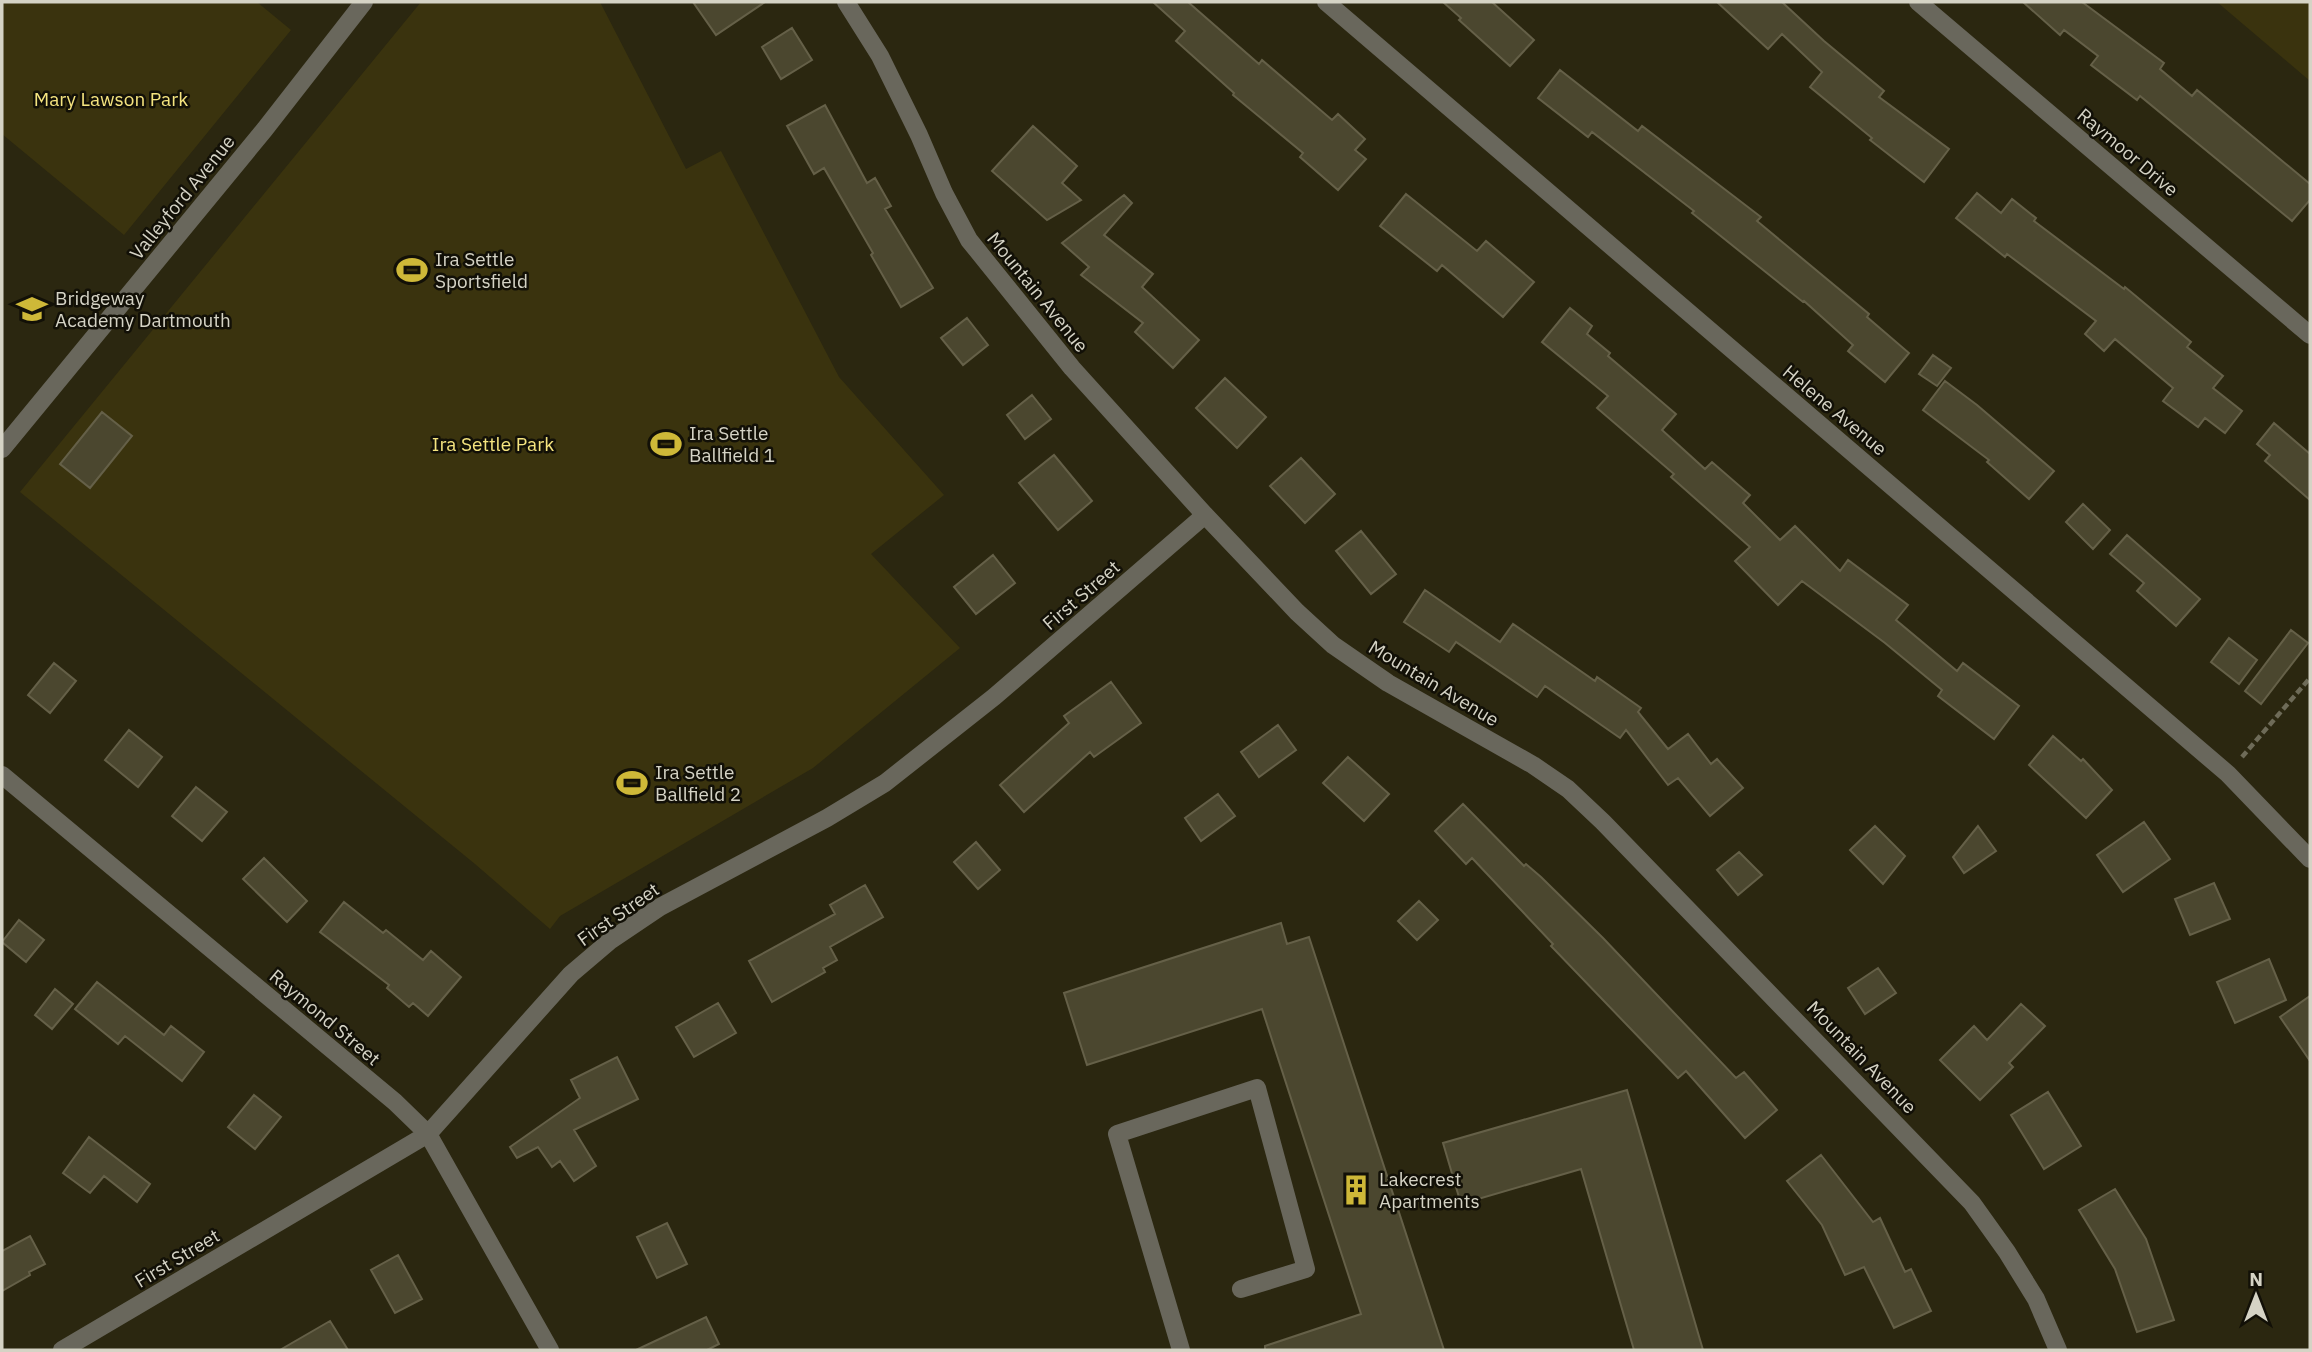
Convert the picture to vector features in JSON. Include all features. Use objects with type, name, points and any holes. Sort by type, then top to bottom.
[{"type":"street","name":"Valleyford Avenue","points":[[2,449],[265,129],[365,2]]},
{"type":"street","name":"Mountain Avenue","points":[[846,2],[880,56],[969,240],[1072,368],[1205,515],[1297,612],[1333,645],[1388,683],[1533,765],[1568,789],[1603,822],[1972,1203],[2036,1299],[2059,1350]]},
{"type":"street","name":"Helene Avenue","points":[[1326,2],[2228,774],[2310,859]]},
{"type":"street","name":"Raymoor Drive","points":[[1918,2],[2310,335]]},
{"type":"street","name":"First Street","points":[[62,1350],[428,1134],[571,974],[611,940],[660,907],[827,818],[886,783],[994,697],[1205,515]]},
{"type":"street","name":"Raymond Street","points":[[2,775],[384,1094],[428,1134],[550,1350]]},
{"type":"street","points":[[1181,1350],[1116,1134],[1257,1088],[1306,1269],[1241,1289]]},
{"type":"path","points":[[2228,774],[2310,678]]},
{"type":"green space","name":"Mary Lawson Park","points":[[2,2],[257,2],[291,30],[124,235],[2,134]]},
{"type":"green space","name":"Ira Settle Park","points":[[421,2],[600,2],[686,169],[721,151],[839,377],[944,495],[871,554],[960,648],[813,768],[560,916],[550,929],[475,864],[20,492]]},
{"type":"green space","points":[[2217,2],[2310,2],[2310,81]]},
{"type":"building","points":[[693,2],[765,2],[716,35]]},
{"type":"building","points":[[1153,2],[1188,2],[1259,64],[1262,60],[1332,120],[1338,114],[1365,139],[1355,150],[1366,159],[1338,190],[1300,157],[1303,153],[1233,95],[1234,93],[1176,41],[1185,31]]},
{"type":"building","points":[[1443,2],[1492,2],[1534,40],[1510,66]]},
{"type":"building","points":[[1717,2],[1782,2],[1884,91],[1879,97],[1949,149],[1924,182],[1870,140],[1872,138],[1810,87],[1822,72],[1782,34],[1768,49]]},
{"type":"building","points":[[2023,2],[2082,2],[2164,63],[2160,69],[2192,96],[2197,90],[2310,184],[2310,200],[2292,221],[2140,96],[2137,100],[2091,65],[2098,56],[2064,30],[2060,35]]},
{"type":"building","points":[[792,28],[812,60],[781,79],[762,47]]},
{"type":"building","points":[[1560,70],[1638,131],[1642,126],[1761,217],[1757,221],[1869,314],[1867,317],[1909,353],[1885,382],[1848,351],[1853,345],[1804,301],[1592,132],[1588,137],[1538,98]]},
{"type":"building","points":[[825,105],[867,183],[875,178],[891,206],[885,209],[933,288],[901,307],[824,168],[814,174],[787,126]]},
{"type":"building","points":[[1033,126],[1077,166],[1062,183],[1081,200],[1047,220],[992,171]]},
{"type":"building","points":[[1977,193],[2001,213],[2012,199],[2036,218],[2034,221],[2124,289],[2125,287],[2191,342],[2187,347],[2223,376],[2213,388],[2242,411],[2225,433],[2205,418],[2198,427],[2163,401],[2173,388],[2115,339],[2104,351],[2085,334],[2096,321],[2007,254],[2005,257],[1956,218]]},
{"type":"building","points":[[1406,194],[1477,251],[1486,241],[1534,282],[1503,317],[1442,265],[1437,271],[1380,226]]},
{"type":"building","points":[[1124,195],[1132,203],[1104,235],[1153,274],[1142,287],[1199,340],[1173,368],[1135,332],[1143,323],[1081,275],[1089,267],[1062,243]]},
{"type":"building","points":[[1570,308],[1592,326],[1587,334],[1610,353],[1608,356],[1676,414],[1662,430],[1705,469],[1712,462],[1750,495],[1743,503],[1780,540],[1795,526],[1840,571],[1848,560],[1908,605],[1896,620],[1957,671],[1963,663],[2019,706],[1994,739],[1938,696],[1942,690],[1885,643],[1802,581],[1778,605],[1735,561],[1750,547],[1671,477],[1674,474],[1597,408],[1608,396],[1542,342]]},
{"type":"building","points":[[967,318],[988,345],[963,365],[941,338]]},
{"type":"building","points":[[1933,355],[1951,368],[1937,386],[1919,374]]},
{"type":"building","points":[[1225,378],[1266,417],[1237,448],[1196,408]]},
{"type":"building","points":[[1945,381],[2054,471],[2029,499],[1987,462],[1989,460],[1923,410]]},
{"type":"building","points":[[1032,395],[1051,419],[1025,439],[1007,415]]},
{"type":"building","points":[[102,412],[132,436],[90,488],[60,464]]},
{"type":"building","points":[[2274,423],[2310,454],[2310,500],[2265,461],[2270,455],[2257,444]]},
{"type":"building","points":[[1054,455],[1092,501],[1058,530],[1019,483]]},
{"type":"building","points":[[1301,458],[1335,494],[1305,523],[1270,486]]},
{"type":"building","points":[[2083,504],[2110,530],[2093,549],[2066,522]]},
{"type":"building","points":[[1361,531],[1396,574],[1371,594],[1336,551]]},
{"type":"building","points":[[2127,535],[2200,599],[2176,626],[2137,591],[2144,583],[2110,554]]},
{"type":"building","points":[[993,555],[1015,583],[976,614],[954,587]]},
{"type":"building","points":[[1425,590],[1500,642],[1513,624],[1595,681],[1597,677],[1641,708],[1638,712],[1668,749],[1688,734],[1711,764],[1717,759],[1743,788],[1710,816],[1678,778],[1668,785],[1626,730],[1620,738],[1545,686],[1537,697],[1456,642],[1449,652],[1404,622]]},
{"type":"building","points":[[2291,630],[2308,643],[2261,704],[2245,691]]},
{"type":"building","points":[[2229,638],[2257,660],[2239,684],[2211,662]]},
{"type":"building","points":[[54,663],[76,681],[50,713],[28,695]]},
{"type":"building","points":[[1111,682],[1141,723],[1094,757],[1090,752],[1024,812],[1000,785],[1069,723],[1064,716]]},
{"type":"building","points":[[1278,725],[1296,750],[1259,777],[1241,752]]},
{"type":"building","points":[[129,730],[162,757],[138,787],[105,760]]},
{"type":"building","points":[[2053,736],[2081,761],[2083,759],[2112,790],[2086,818],[2029,765]]},
{"type":"building","points":[[1348,757],[1389,794],[1364,821],[1323,783]]},
{"type":"building","points":[[196,787],[227,812],[202,841],[172,816]]},
{"type":"building","points":[[1218,794],[1235,816],[1201,841],[1185,818]]},
{"type":"building","points":[[1463,804],[1524,866],[1526,864],[1541,877],[1603,938],[1736,1078],[1744,1072],[1777,1110],[1745,1138],[1686,1071],[1678,1078],[1551,946],[1553,944],[1472,858],[1466,864],[1435,831]]},
{"type":"building","points":[[2144,822],[2170,859],[2123,892],[2097,855]]},
{"type":"building","points":[[1875,826],[1905,856],[1883,884],[1850,850]]},
{"type":"building","points":[[1978,826],[1996,851],[1964,873],[1953,857]]},
{"type":"building","points":[[976,842],[1000,870],[978,889],[954,862]]},
{"type":"building","points":[[1739,852],[1762,875],[1738,895],[1717,870]]},
{"type":"building","points":[[264,858],[307,901],[287,922],[243,879]]},
{"type":"building","points":[[2214,883],[2230,919],[2190,935],[2175,899]]},
{"type":"building","points":[[865,885],[883,917],[830,947],[837,960],[823,968],[825,972],[772,1002],[749,961],[835,914],[830,905]]},
{"type":"building","points":[[1419,901],[1438,920],[1417,940],[1398,921]]},
{"type":"building","points":[[344,902],[383,933],[386,930],[423,960],[431,951],[461,977],[428,1016],[413,1003],[409,1007],[387,988],[389,985],[320,932]]},
{"type":"building","points":[[19,920],[44,940],[26,962],[2,942]]},
{"type":"building","name":"Lakecrest Apartments","points":[[1281,923],[1287,944],[1309,937],[1444,1350],[1265,1350],[1265,1346],[1361,1314],[1262,1009],[1087,1065],[1064,993]]},
{"type":"building","points":[[2269,959],[2286,1000],[2235,1023],[2217,982]]},
{"type":"building","points":[[1878,968],[1896,993],[1865,1014],[1848,988]]},
{"type":"building","points":[[97,982],[164,1035],[171,1026],[204,1052],[182,1081],[125,1036],[118,1044],[75,1009]]},
{"type":"building","points":[[55,989],[73,1004],[52,1029],[35,1015]]},
{"type":"building","points":[[2310,996],[2310,1061],[2280,1017]]},
{"type":"building","points":[[718,1003],[736,1033],[694,1057],[676,1027]]},
{"type":"building","points":[[2021,1004],[2045,1026],[2009,1063],[2013,1067],[1980,1100],[1940,1060],[1974,1026],[1987,1040]]},
{"type":"building","points":[[617,1057],[638,1099],[574,1130],[596,1166],[574,1181],[560,1161],[552,1167],[538,1147],[517,1158],[510,1147],[580,1098],[571,1080]]},
{"type":"building","name":"Lakecrest Apartments","points":[[1627,1090],[1703,1350],[1634,1350],[1581,1169],[1461,1204],[1443,1143]]},
{"type":"building","points":[[2048,1092],[2081,1146],[2044,1169],[2011,1115]]},
{"type":"building","points":[[254,1095],[281,1117],[255,1149],[228,1127]]},
{"type":"building","points":[[89,1137],[150,1184],[137,1202],[104,1176],[90,1193],[63,1173]]},
{"type":"building","points":[[1821,1155],[1873,1222],[1880,1218],[1905,1272],[1911,1269],[1931,1311],[1894,1328],[1864,1267],[1845,1275],[1822,1225],[1787,1181]]},
{"type":"building","points":[[2115,1189],[2146,1239],[2174,1320],[2137,1332],[2115,1269],[2079,1210]]},
{"type":"building","points":[[667,1223],[687,1264],[657,1278],[637,1237]]},
{"type":"building","points":[[30,1236],[45,1264],[2,1291],[2,1251]]},
{"type":"building","points":[[398,1255],[422,1299],[395,1313],[371,1270]]},
{"type":"building","points":[[706,1317],[719,1344],[707,1350],[636,1350]]},
{"type":"building","points":[[330,1321],[348,1350],[280,1350]]},
{"type":"place","name":"Ira Settle Sportsfield","points":[[412,270]]},
{"type":"place","name":"Bridgeway Academy Dartmouth","points":[[32,309]]},
{"type":"place","name":"Ira Settle Ballfield 1","points":[[666,444]]},
{"type":"place","name":"Ira Settle Ballfield 2","points":[[632,783]]},
{"type":"place","name":"Lakecrest Apartments","points":[[1356,1190]]}]
